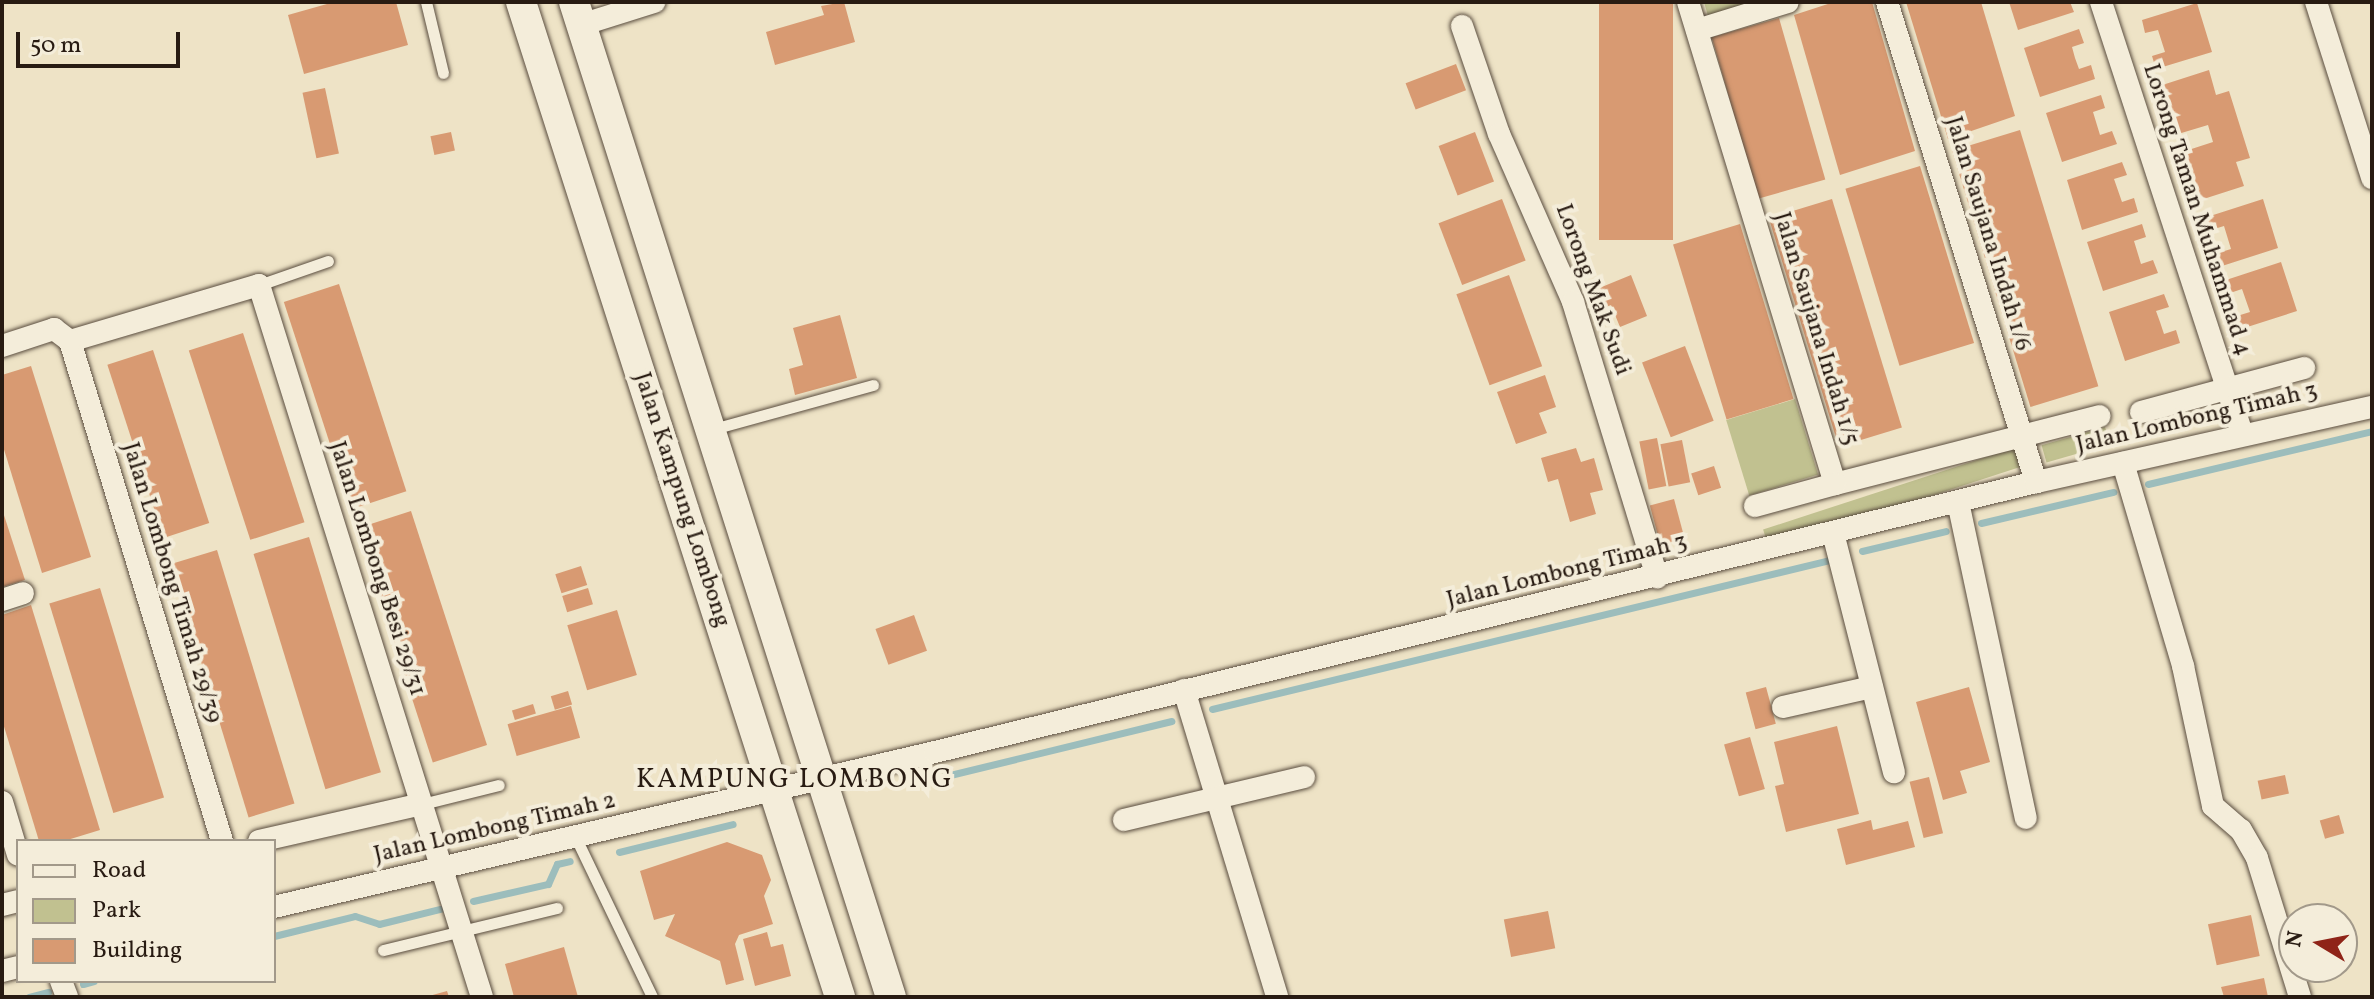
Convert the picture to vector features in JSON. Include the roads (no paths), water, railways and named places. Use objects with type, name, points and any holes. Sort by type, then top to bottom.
[{"type":"street","name":"Jalan Kampung Lombong","points":[[521,2],[840,997]]},
{"type":"street","points":[[577,13],[654,2]]},
{"type":"street","name":"Jalan Saujana Indah 1/5","points":[[1688,2],[1835,484],[2099,416]]},
{"type":"street","points":[[1697,30],[1788,2]]},
{"type":"street","name":"Jalan Saujana Indah 1/6","points":[[1887,2],[2036,482]]},
{"type":"street","name":"Lorong Taman Muhammad 4","points":[[2101,2],[2242,434]]},
{"type":"street","points":[[2316,2],[2372,178]]},
{"type":"street","name":"Jalan Kampung Lombong","points":[[577,13],[891,997]]},
{"type":"street","name":"Lorong Mak Sudi","points":[[1462,26],[1499,134],[1573,302],[1657,577]]},
{"type":"street","points":[[2,346],[54,329],[70,341],[259,285]]},
{"type":"street","name":"Jalan Lombong Besi 29/31","points":[[259,285],[422,804],[439,868],[482,997]]},
{"type":"street","name":"Jalan Lombong Timah 29/39","points":[[70,341],[221,839]]},
{"type":"street","points":[[2141,412],[2304,368]]},
{"type":"street","name":"Jalan Lombong Timah 3","points":[[774,790],[1657,577],[2036,482],[2372,407]]},
{"type":"street","points":[[2123,463],[2183,666],[2213,806],[2241,830],[2257,858],[2300,997]]},
{"type":"street","points":[[1755,506],[1835,484]]},
{"type":"street","points":[[1958,502],[2026,818]]},
{"type":"street","points":[[1833,533],[1894,772]]},
{"type":"street","points":[[1783,707],[1872,687]]},
{"type":"street","points":[[1184,690],[1277,997]]},
{"type":"street","points":[[1124,820],[1304,777]]},
{"type":"street","name":"Jalan Lombong Timah 2","points":[[276,907],[774,790]]},
{"type":"street","points":[[2,802],[16,848]]},
{"type":"street","points":[[268,839],[422,804]]},
{"type":"lane","points":[[426,2],[443,73]]},
{"type":"lane","points":[[259,285],[328,261]]},
{"type":"lane","points":[[709,430],[873,385]]},
{"type":"lane","points":[[422,804],[499,785]]},
{"type":"lane","points":[[575,836],[652,997]]},
{"type":"lane","points":[[383,950],[461,934],[557,908]]},
{"type":"waterway","points":[[2148,484],[2372,431]]},
{"type":"waterway","points":[[1981,523],[2113,492]]},
{"type":"waterway","points":[[1862,551],[1946,531]]},
{"type":"waterway","points":[[1212,709],[1830,560]]},
{"type":"waterway","points":[[913,784],[1171,721]]},
{"type":"waterway","points":[[619,852],[733,824]]},
{"type":"waterway","points":[[473,901],[548,884],[557,864],[570,861]]},
{"type":"waterway","points":[[276,936],[355,916],[379,924],[440,909]]},
{"type":"waterway","points":[[29,997],[48,992]]},
{"type":"district","name":"KAMPUNG LOMBONG","points":[[795,780]]}]
